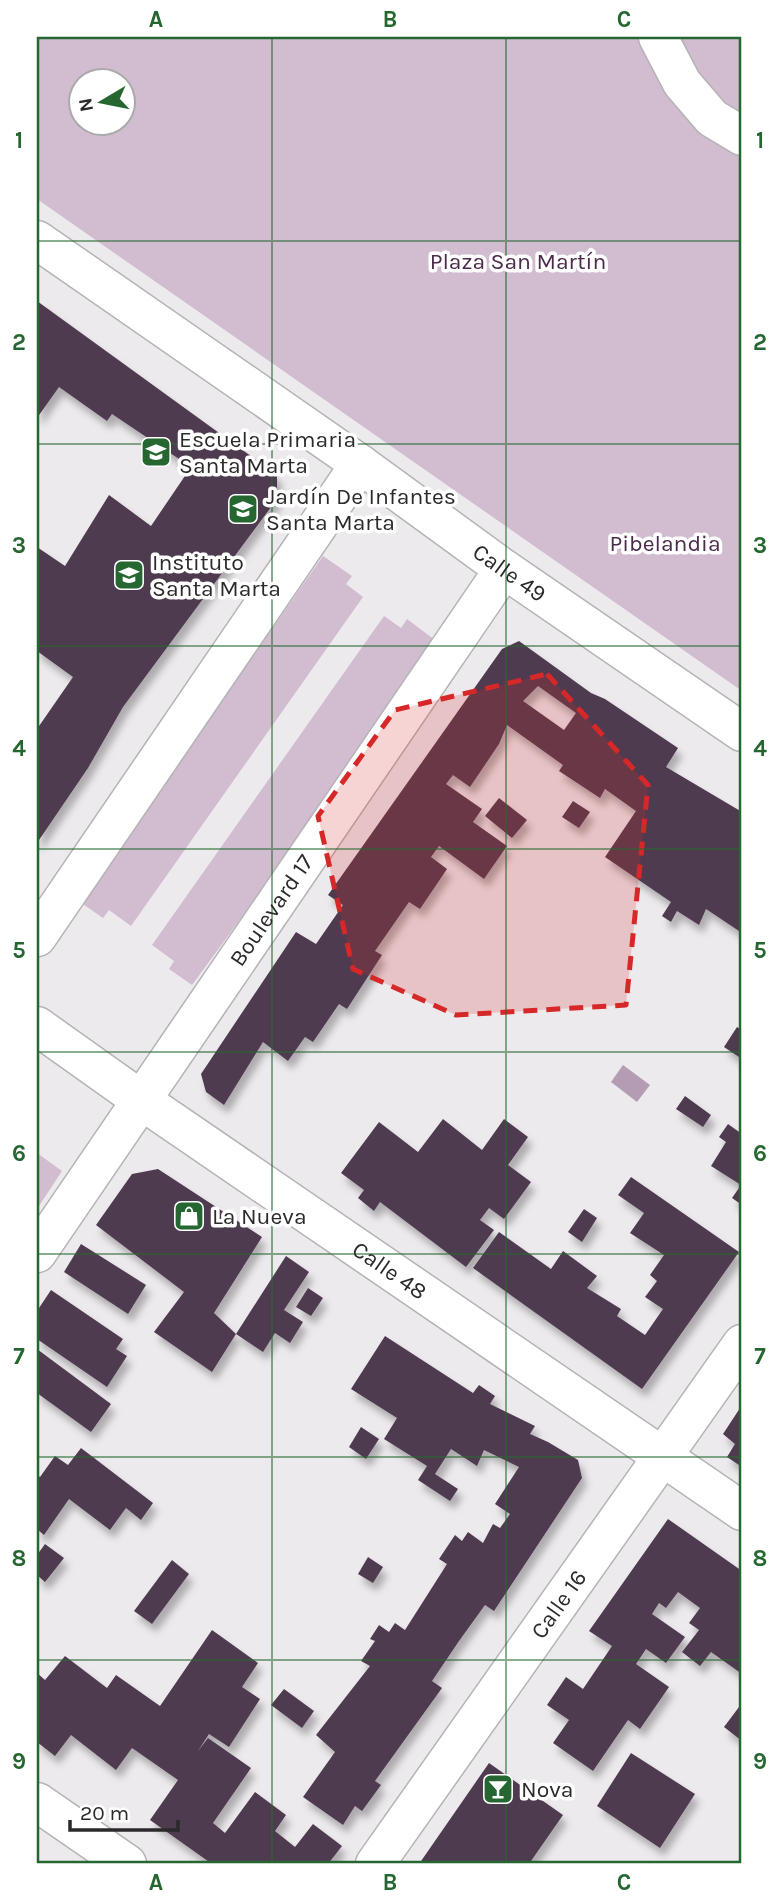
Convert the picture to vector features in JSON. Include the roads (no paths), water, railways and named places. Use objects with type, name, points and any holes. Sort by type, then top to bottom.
[{"type":"main road","points":[[658,37],[682,83],[712,118],[742,136]]},
{"type":"main road","name":"Calle 49","points":[[37,240],[360,464],[504,569],[742,732]]},
{"type":"main road","points":[[37,937],[360,464]]},
{"type":"main road","name":"Boulevard 17","points":[[37,1252],[504,569]]},
{"type":"main road","name":"Calle 48","points":[[37,1026],[742,1511]]},
{"type":"main road","name":"Calle 16","points":[[375,1864],[742,1344]]},
{"type":"main road","points":[[37,1802],[127,1864]]},
{"type":"place","name":"Escuela Primaria Santa Marta","points":[[156,452]]},
{"type":"place","name":"Jardín De Infantes Santa Marta","points":[[243,509]]},
{"type":"place","name":"Instituto Santa Marta","points":[[129,575]]},
{"type":"place","name":"La Nueva","points":[[189,1216]]},
{"type":"place","name":"Nova","points":[[498,1789]]},
{"type":"park label","name":"Plaza San Martín","points":[[518,261]]},
{"type":"park label","name":"Pibelandia","points":[[665,543]]}]
